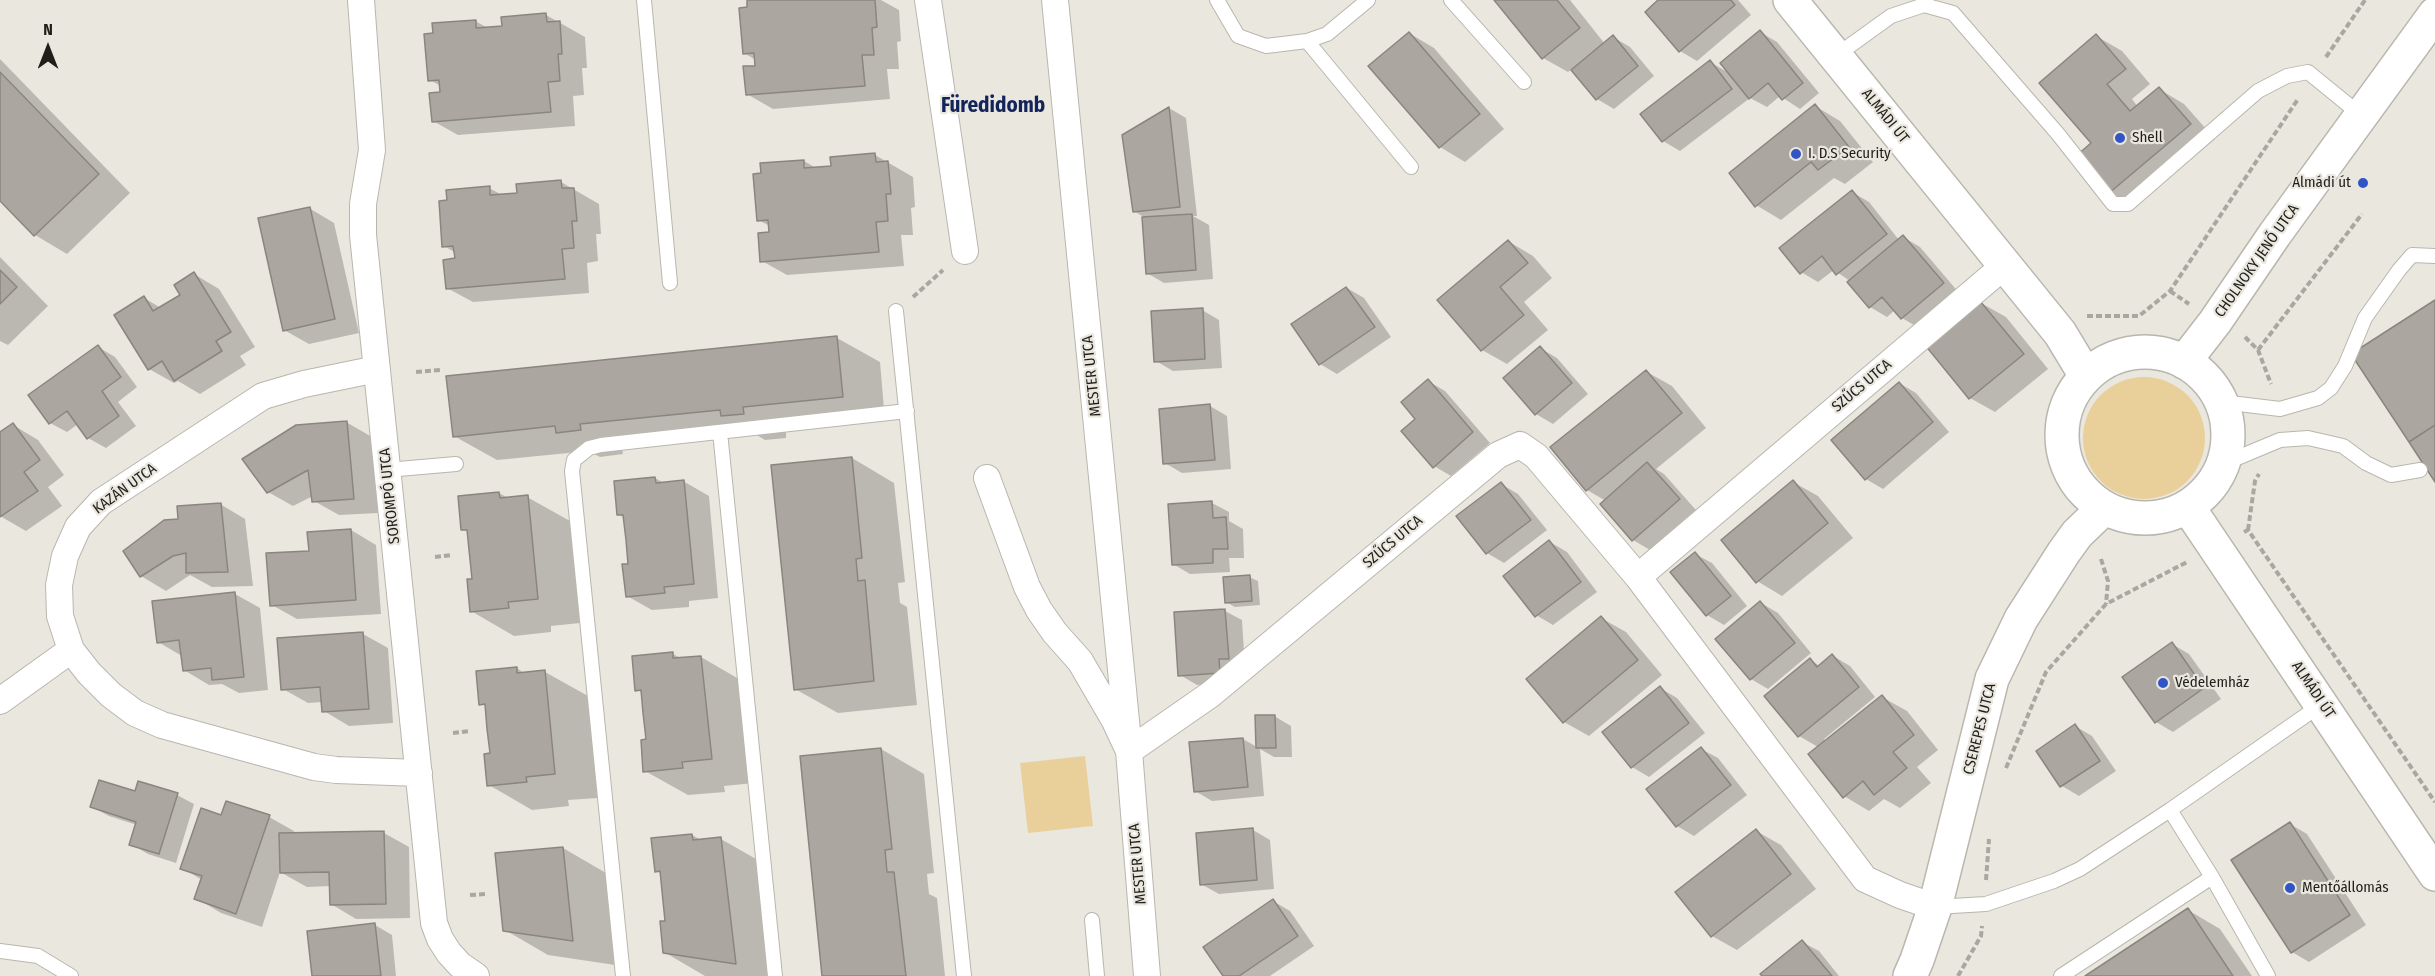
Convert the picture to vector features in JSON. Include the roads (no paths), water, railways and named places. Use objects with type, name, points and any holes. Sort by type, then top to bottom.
[{"type":"street","name":"SOROMPÓ UTCA","points":[[361,0],[372,150],[363,204],[363,235],[434,923],[449,953],[476,976]]},
{"type":"street","points":[[928,0],[964,251]]},
{"type":"street","name":"MESTER UTCA","points":[[1055,0],[1129,751],[1147,976]]},
{"type":"street","name":"ALMÁDI ÚT","points":[[1790,0],[2060,333],[2086,376]]},
{"type":"street","name":"CHOLNOKY JENŐ UTCA","points":[[2184,362],[2435,15]]},
{"type":"street","name":"SZŰCS UTCA","points":[[1638,577],[2004,266]]},
{"type":"street","points":[[2135,352],[2159,353],[2184,362],[2206,378],[2222,402],[2229,438],[2225,463],[2203,496],[2178,512],[2150,519],[2129,517],[2104,508],[2088,496],[2074,480],[2063,452],[2062,436],[2067,404],[2072,394],[2086,376],[2104,362],[2135,352]]},
{"type":"street","name":"KAZÁN UTCA","points":[[377,369],[304,384],[263,396],[101,502],[78,527],[65,556],[59,585],[60,616],[71,650],[89,673],[111,696],[135,713],[162,725],[314,767],[419,773]]},
{"type":"street","name":"SZŰCS UTCA","points":[[1129,751],[1211,694],[1498,454],[1520,445],[1536,456],[1638,577],[1864,879],[1935,907]]},
{"type":"street","name":"MESTER UTCA","points":[[987,478],[1027,587],[1054,633],[1080,662],[1129,751]]},
{"type":"street","name":"ALMÁDI ÚT","points":[[2188,507],[2435,874]]},
{"type":"street","name":"CSEREPES UTCA","points":[[1910,976],[1935,907],[1992,679],[2021,619],[2064,552],[2104,508]]},
{"type":"street","points":[[0,701],[71,650]]},
{"type":"lane","points":[[644,0],[670,283]]},
{"type":"lane","points":[[1217,0],[1238,36],[1266,46],[1307,41],[1327,34],[1368,0]]},
{"type":"lane","points":[[1451,0],[1524,82]]},
{"type":"lane","points":[[1836,55],[1891,16],[1924,4],[1953,13],[2058,134],[2113,204],[2128,204],[2258,92],[2287,76],[2308,72],[2362,116]]},
{"type":"lane","points":[[1307,41],[1411,167]]},
{"type":"lane","points":[[2222,402],[2280,409],[2318,398],[2331,388],[2345,366],[2365,318],[2398,270],[2412,255],[2435,256]]},
{"type":"lane","points":[[896,311],[964,976]]},
{"type":"lane","points":[[623,976],[572,471],[574,460],[588,447],[907,411]]},
{"type":"lane","points":[[720,432],[775,976]]},
{"type":"lane","points":[[2225,463],[2280,441],[2308,438],[2343,446],[2366,463],[2391,475],[2420,470]]},
{"type":"lane","points":[[387,470],[456,464]]},
{"type":"lane","points":[[1935,907],[1986,904],[2054,881],[2080,869],[2170,810],[2322,704]]},
{"type":"lane","points":[[2170,810],[2212,877],[2268,976]]},
{"type":"lane","points":[[2061,976],[2212,877]]},
{"type":"lane","points":[[1092,920],[1097,976]]},
{"type":"lane","points":[[0,951],[38,956],[70,976]]},
{"type":"place","name":"Shell","points":[[2120,138]]},
{"type":"place","name":"I. D.S Security","points":[[1796,154]]},
{"type":"place","name":"Almádi út","points":[[2363,183]]},
{"type":"place","name":"Védelemház","points":[[2163,683]]},
{"type":"place","name":"Mentőállomás","points":[[2290,888]]},
{"type":"district","name":"Füredidomb","points":[[993,106]]}]
